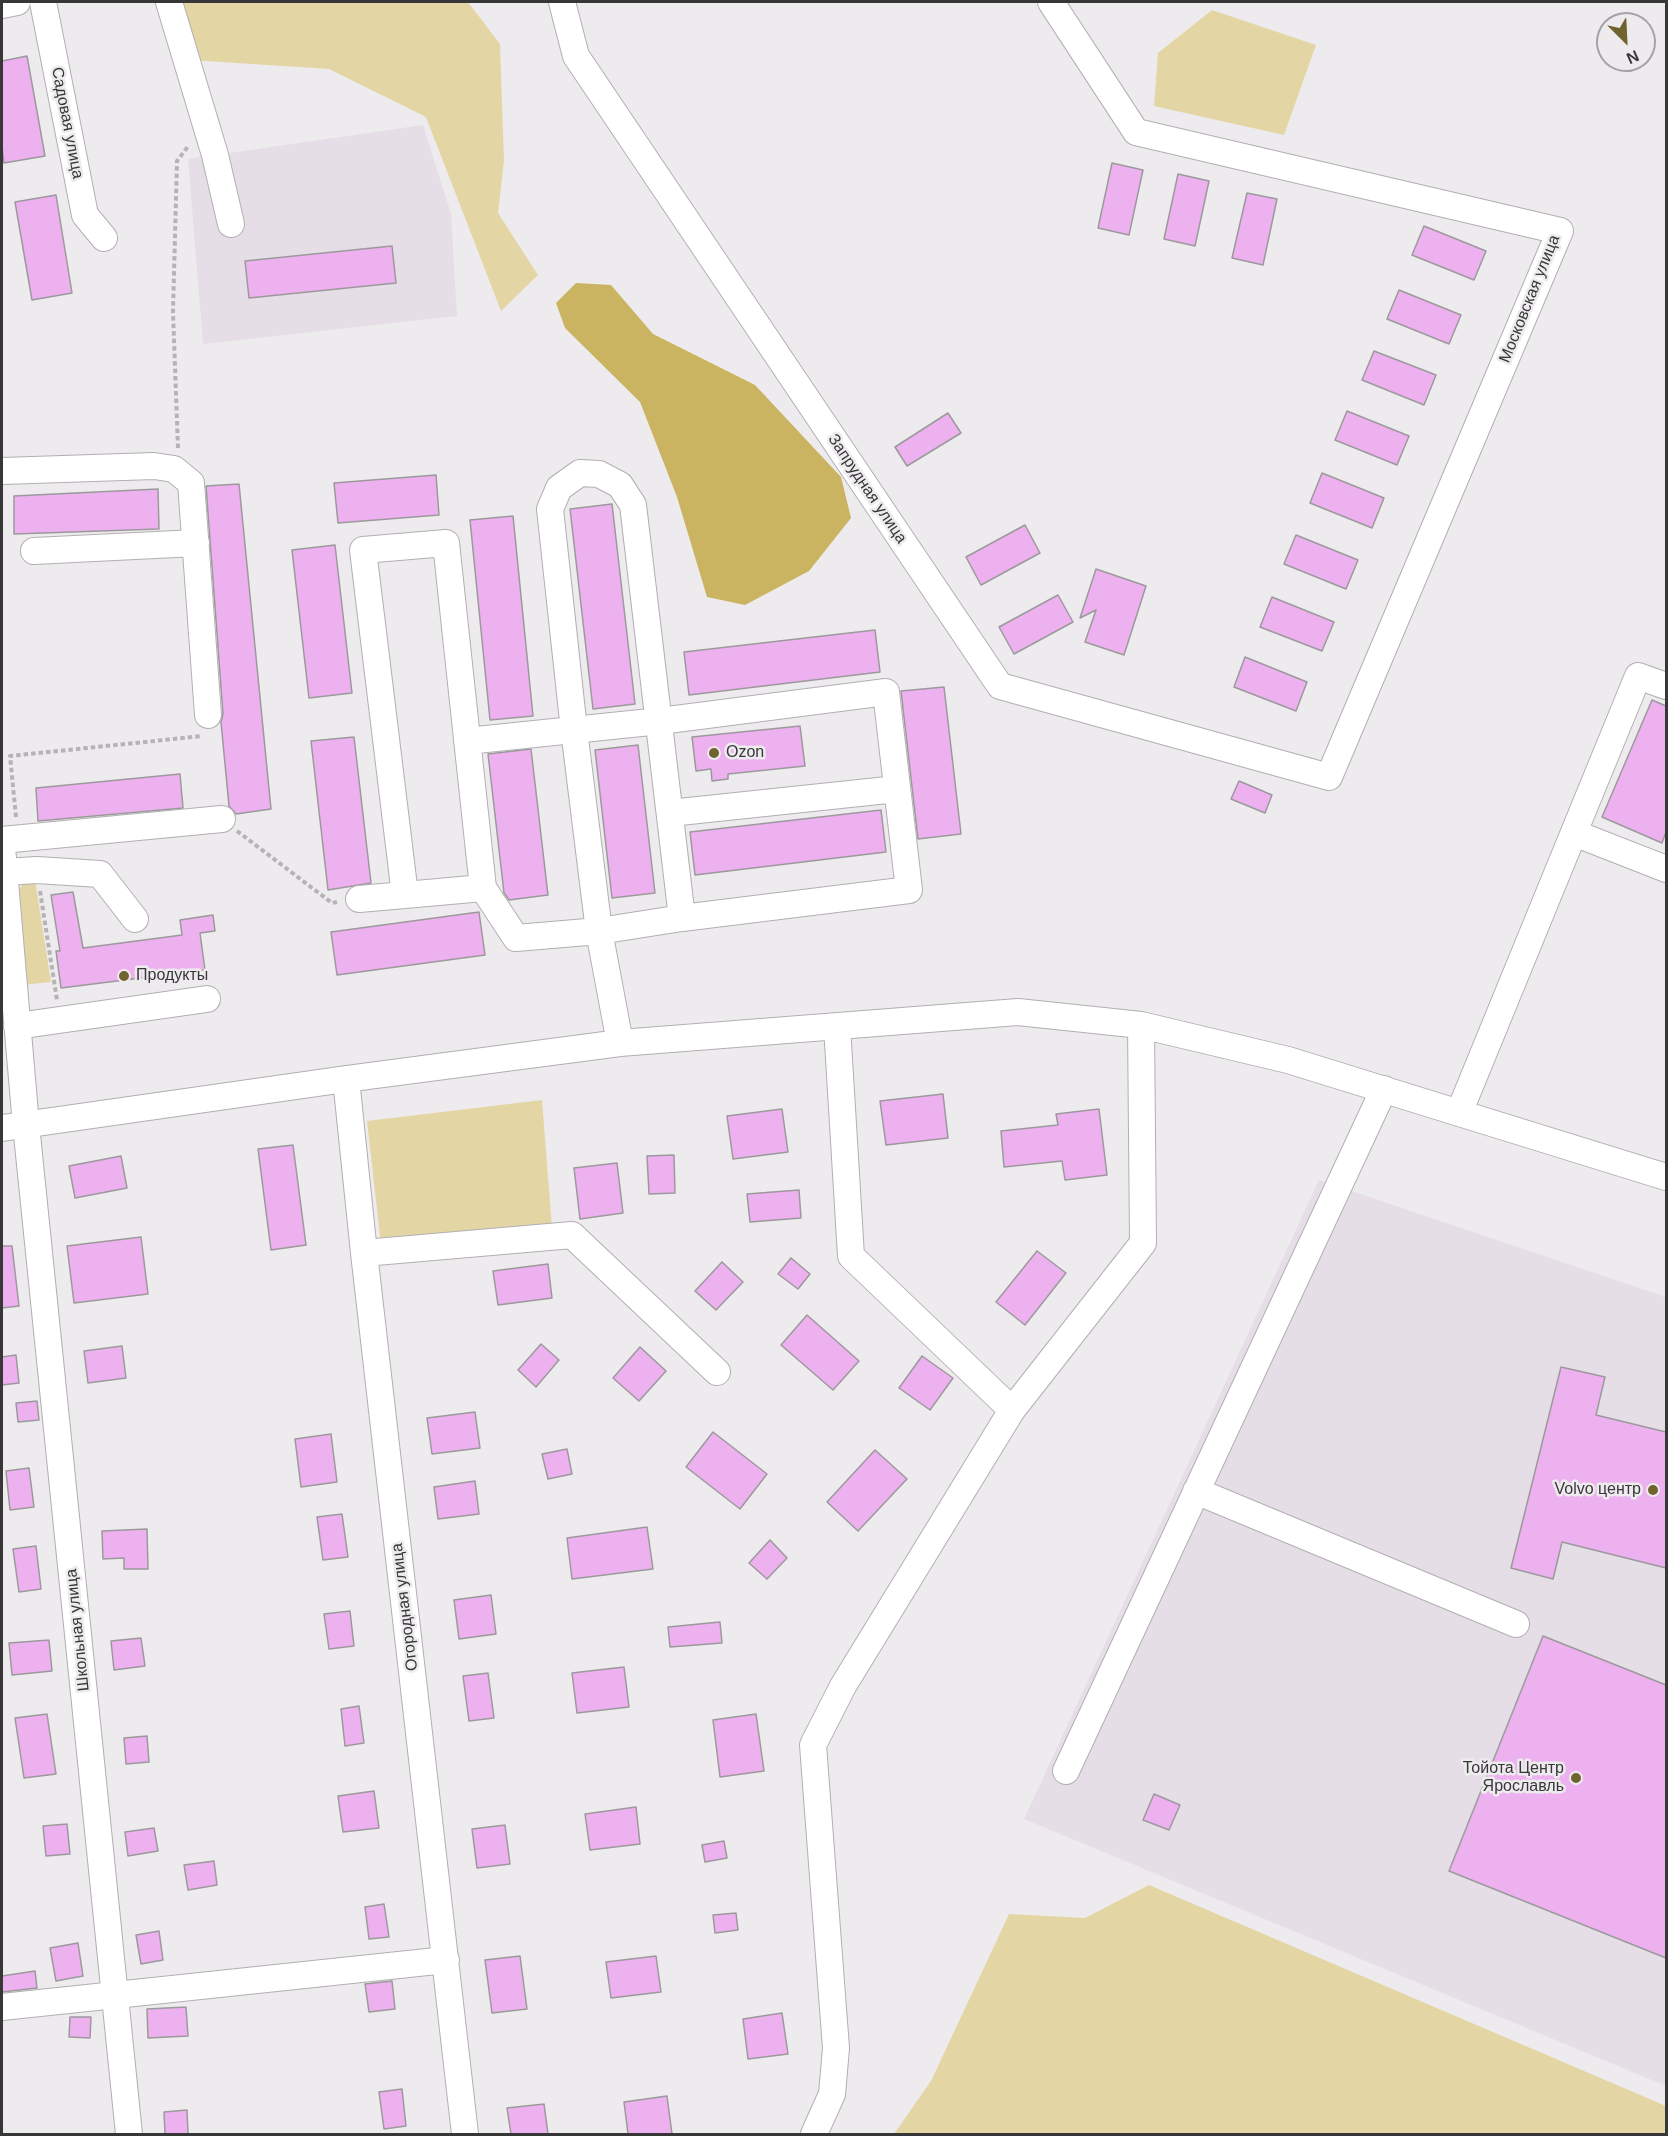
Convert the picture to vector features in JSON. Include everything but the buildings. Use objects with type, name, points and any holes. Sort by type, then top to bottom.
[{"type":"street","points":[[2,5],[17,2]]},
{"type":"street","name":"Садовая улица","points":[[43,2],[85,215],[104,238]]},
{"type":"street","points":[[170,2],[214,155],[231,224]]},
{"type":"street","name":"Запрудная улица","points":[[562,2],[576,56],[1000,686],[1329,777]]},
{"type":"street","name":"Московская улица","points":[[1051,2],[1136,132],[1560,231],[1329,777]]},
{"type":"street","points":[[2,471],[154,466],[174,469],[191,483],[208,725]]},
{"type":"street","points":[[620,1043],[599,931],[573,730],[550,509],[559,488],[580,473],[599,474],[620,485],[633,505],[682,918]]},
{"type":"street","points":[[34,551],[196,543]]},
{"type":"street","points":[[405,895],[363,550],[446,543],[467,741],[483,888],[516,938],[599,931],[682,918],[909,890],[886,692],[660,721],[467,741]]},
{"type":"street","points":[[1459,1113],[1638,676],[1666,686]]},
{"type":"street","points":[[670,813],[897,789]]},
{"type":"street","points":[[6,849],[222,819]]},
{"type":"street","points":[[1574,833],[1666,869]]},
{"type":"street","points":[[6,849],[37,870],[100,874],[135,919]]},
{"type":"street","name":"Школьная улица","points":[[6,849],[17,1026],[14,1127],[116,1996],[129,2134]]},
{"type":"street","points":[[359,899],[483,888]]},
{"type":"street","points":[[17,1026],[207,999]]},
{"type":"street","points":[[14,1127],[346,1079],[620,1043],[1018,1012],[1141,1025],[1288,1060],[1666,1177]]},
{"type":"street","points":[[814,2134],[832,2094],[836,2048],[813,1745],[843,1686],[1012,1410],[1143,1243],[1141,1025]]},
{"type":"street","points":[[837,1026],[851,1256],[1012,1410]]},
{"type":"street","name":"Огородная улица","points":[[346,1079],[465,2134]]},
{"type":"street","points":[[1066,1771],[1384,1089]]},
{"type":"street","points":[[364,1254],[573,1235],[717,1372]]},
{"type":"street","points":[[1196,1491],[1516,1624]]},
{"type":"street","points":[[2,2007],[446,1960]]},
{"type":"path","points":[[178,450],[173,312],[177,161],[204,125]]},
{"type":"path","points":[[6,849],[10,756],[208,725]]},
{"type":"path","points":[[222,819],[332,903]]},
{"type":"path","points":[[37,870],[60,1020]]},
{"type":"shaded area","points":[[468,2],[500,44],[504,161],[498,213],[538,275],[501,311],[426,117],[329,69],[190,60],[176,3]]},
{"type":"shaded area","points":[[1212,10],[1316,45],[1284,135],[1154,106],[1158,53]]},
{"type":"shaded area","points":[[423,125],[451,214],[457,316],[203,344],[188,159]]},
{"type":"shaded area","points":[[576,283],[611,285],[653,334],[755,385],[841,477],[851,518],[809,571],[745,605],[707,597],[677,497],[640,402],[565,328],[556,303]]},
{"type":"shaded area","points":[[35,880],[51,982],[22,985],[15,895],[22,885]]},
{"type":"shaded area","points":[[542,1100],[552,1227],[381,1245],[367,1121]]},
{"type":"shaded area","points":[[1319,1180],[1666,1297],[1666,2086],[1024,1819]]},
{"type":"shaded area","points":[[1149,1885],[1666,2106],[1666,2134],[894,2134],[931,2081],[1009,1914],[1085,1918]]},
{"type":"place","name":"Ozon","points":[[714,753]]},
{"type":"place","name":"Продукты","points":[[124,976]]},
{"type":"place","name":"Volvo центр","points":[[1653,1490]]},
{"type":"place","name":"Тойота Центр Ярославль","points":[[1576,1778]]}]
